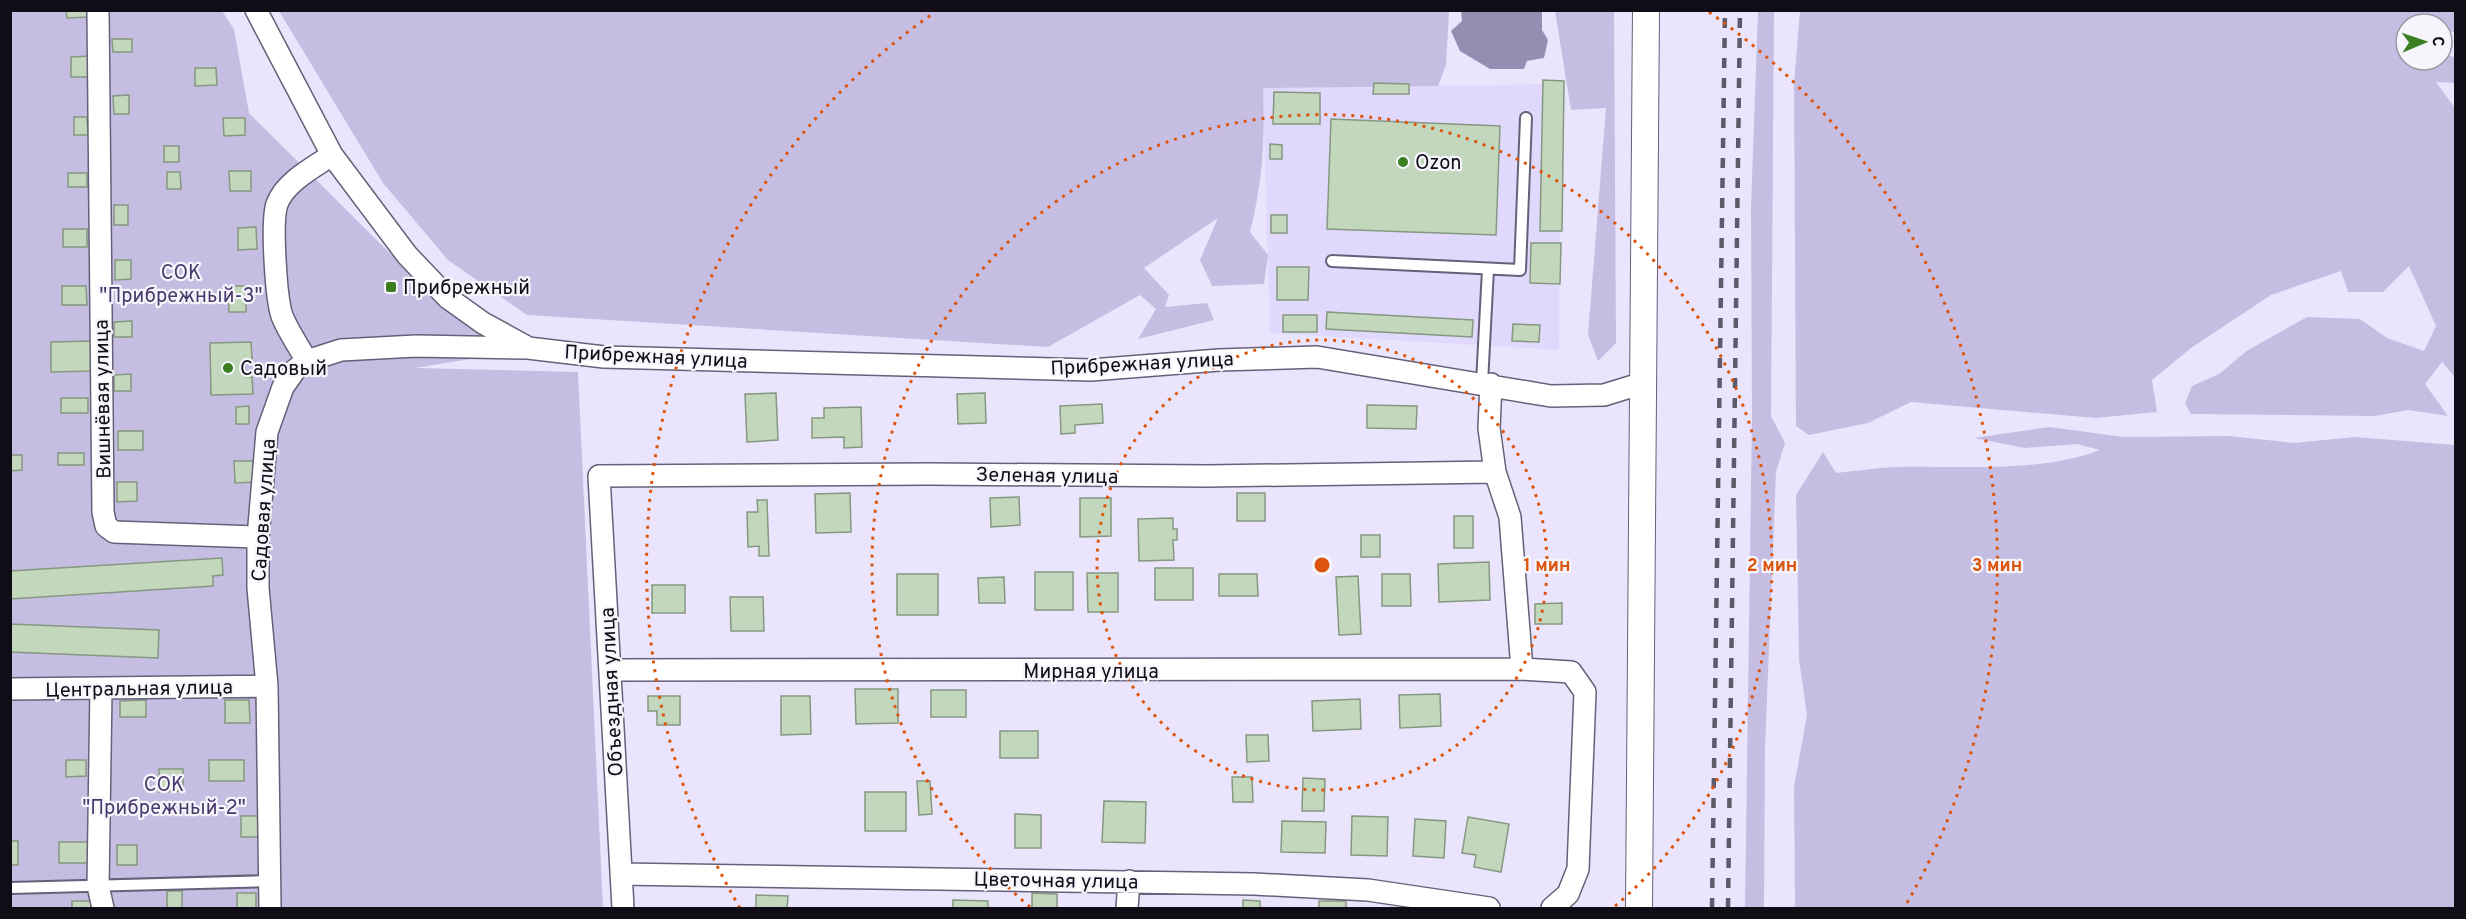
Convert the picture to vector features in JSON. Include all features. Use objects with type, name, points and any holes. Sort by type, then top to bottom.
[{"type":"street","name":"Вишнёвая улица","points":[[98,10],[103,512],[106,526],[114,532],[258,537]]},
{"type":"street","points":[[256,10],[332,155],[370,208],[424,276],[448,298],[483,323],[528,348]]},
{"type":"street","points":[[1639,909],[1646,10]]},
{"type":"street","points":[[307,361],[282,316],[274,226],[277,203],[294,181],[332,155]]},
{"type":"street","name":"Прибрежная улица","points":[[307,361],[341,350],[416,346],[528,348],[604,357],[1091,370],[1219,360],[1317,357],[1487,383],[1551,396],[1604,395],[1642,383]]},
{"type":"street","name":"Садовая улица","points":[[270,909],[267,686],[258,588],[258,537],[267,432],[283,387],[295,370],[307,361]]},
{"type":"street","points":[[1487,383],[1489,428],[1495,472],[1510,516],[1522,669]]},
{"type":"street","name":"Зеленая улица","points":[[599,476],[929,474],[1208,476],[1495,472]]},
{"type":"street","name":"Объездная улица","points":[[599,476],[623,909]]},
{"type":"street","name":"Мирная улица","points":[[610,670],[1522,669],[1571,672],[1585,692],[1578,869],[1569,894],[1552,909]]},
{"type":"street","name":"Центральная улица","points":[[10,689],[267,686]]},
{"type":"street","points":[[101,688],[98,886],[103,909]]},
{"type":"street","name":"Цветочная улица","points":[[621,874],[1129,881],[1368,890],[1489,909]]},
{"type":"street","points":[[1127,909],[1129,881]]},
{"type":"lane","points":[[1332,261],[1520,270],[1526,118]]},
{"type":"lane","points":[[1487,383],[1488,269]]},
{"type":"lane","points":[[10,888],[270,881]]},
{"type":"shaded area","points":[[1461,11],[1542,11],[1542,30],[1548,40],[1544,58],[1527,61],[1524,69],[1490,69],[1460,51],[1451,31],[1462,21]]},
{"type":"shaded area","points":[[1561,84],[1559,350],[1270,333],[1263,88]]},
{"type":"green space","points":[[1774,10],[1771,416],[1785,443],[1776,472],[1765,749],[1764,908],[1745,908],[1752,416],[1751,206],[1758,11]]},
{"type":"green space","points":[[10,11],[222,11],[234,29],[249,113],[430,293],[519,351],[415,368],[578,372],[603,908],[11,908]]},
{"type":"green space","points":[[279,11],[1449,11],[1446,65],[1438,86],[1263,88],[1262,160],[1258,195],[1250,232],[1268,255],[1264,284],[1212,286],[1200,260],[1218,218],[1144,268],[1169,295],[1165,307],[1207,303],[1214,320],[1138,339],[1156,309],[1140,295],[1048,347],[527,315],[448,260],[383,183]]},
{"type":"green space","points":[[1555,11],[1614,11],[1616,343],[1598,361],[1588,335],[1606,108],[1571,110]]},
{"type":"green space","points":[[1800,11],[2455,11],[2455,33],[2454,12],[2394,12],[2394,72],[2454,72],[2455,58],[2455,83],[2436,82],[2455,108],[2455,377],[2442,362],[2425,384],[2448,416],[2409,410],[2374,416],[2191,414],[2185,403],[2192,386],[2219,374],[2248,350],[2307,317],[2360,319],[2387,338],[2424,351],[2436,326],[2409,266],[2383,292],[2348,292],[2341,271],[2271,295],[2191,348],[2152,380],[2157,412],[2096,418],[1911,402],[1868,423],[1809,435],[1796,426],[1794,84]]},
{"type":"green space","points":[[2049,427],[2124,437],[2229,436],[2294,443],[2355,437],[2455,445],[2455,908],[1795,908],[1794,787],[1807,715],[1799,660],[1796,495],[1823,452],[1836,473],[1895,467],[1999,467],[2050,463],[2100,450],[2077,444],[2025,448],[1974,438]]},
{"type":"building","points":[[66,10],[90,10],[90,17],[67,18]]},
{"type":"building","points":[[112,39],[132,39],[132,52],[113,52]]},
{"type":"building","points":[[89,56],[89,77],[71,77],[71,57]]},
{"type":"building","points":[[195,68],[216,68],[217,85],[195,86]]},
{"type":"building","points":[[1543,80],[1564,81],[1562,231],[1540,231]]},
{"type":"building","points":[[1374,83],[1409,84],[1409,94],[1373,94]]},
{"type":"building","points":[[1274,92],[1320,93],[1320,124],[1273,124]]},
{"type":"building","points":[[129,95],[129,114],[114,114],[113,96]]},
{"type":"building","points":[[74,117],[87,117],[88,135],[74,135]]},
{"type":"building","points":[[223,118],[245,118],[245,135],[224,136]]},
{"type":"building","points":[[1331,119],[1500,126],[1496,235],[1327,229]]},
{"type":"building","points":[[1270,144],[1282,145],[1282,159],[1270,159]]},
{"type":"building","points":[[164,146],[179,146],[179,162],[164,162]]},
{"type":"building","points":[[229,171],[251,171],[251,191],[230,191]]},
{"type":"building","points":[[167,172],[180,172],[181,189],[167,189]]},
{"type":"building","points":[[68,173],[87,173],[87,187],[68,187]]},
{"type":"building","points":[[114,205],[128,205],[128,225],[114,225]]},
{"type":"building","points":[[1271,215],[1287,215],[1287,233],[1271,233]]},
{"type":"building","points":[[256,227],[257,249],[238,250],[238,228]]},
{"type":"building","points":[[63,229],[87,229],[87,247],[63,247]]},
{"type":"building","points":[[1531,243],[1561,243],[1560,284],[1530,283]]},
{"type":"building","points":[[115,260],[131,260],[131,279],[115,280]]},
{"type":"building","points":[[1277,267],[1309,267],[1308,300],[1277,300]]},
{"type":"building","points":[[62,286],[86,286],[87,305],[62,305]]},
{"type":"building","points":[[228,286],[246,286],[246,312],[229,312]]},
{"type":"building","points":[[1327,312],[1473,320],[1472,337],[1326,329]]},
{"type":"building","points":[[1283,315],[1317,315],[1317,332],[1283,332]]},
{"type":"building","points":[[132,321],[132,337],[114,337],[114,322]]},
{"type":"building","points":[[1513,324],[1540,325],[1539,342],[1512,341]]},
{"type":"building","points":[[92,341],[93,371],[51,372],[51,342]]},
{"type":"building","name":"Садовый","points":[[251,342],[252,359],[245,359],[246,377],[252,377],[253,394],[211,395],[210,343]]},
{"type":"building","points":[[131,374],[131,391],[114,391],[114,375]]},
{"type":"building","points":[[776,393],[778,440],[747,442],[745,394]]},
{"type":"building","points":[[985,393],[986,423],[958,424],[957,394]]},
{"type":"building","points":[[61,398],[88,398],[88,413],[61,413]]},
{"type":"building","points":[[1102,404],[1103,423],[1075,425],[1075,433],[1061,434],[1060,406]]},
{"type":"building","points":[[1367,405],[1417,406],[1416,429],[1367,428]]},
{"type":"building","points":[[249,406],[249,424],[236,424],[236,407]]},
{"type":"building","points":[[861,407],[862,447],[844,448],[844,437],[812,438],[812,418],[824,418],[824,408]]},
{"type":"building","points":[[118,431],[143,431],[143,450],[118,450]]},
{"type":"building","points":[[58,453],[84,453],[84,465],[58,465]]},
{"type":"building","points":[[10,455],[22,455],[22,470],[10,471]]},
{"type":"building","points":[[234,461],[253,461],[254,482],[235,483]]},
{"type":"building","points":[[117,482],[137,482],[137,501],[117,502]]},
{"type":"building","points":[[850,493],[851,532],[816,533],[815,494]]},
{"type":"building","points":[[1237,493],[1265,493],[1265,521],[1237,521]]},
{"type":"building","points":[[1019,497],[1020,525],[991,527],[990,498]]},
{"type":"building","points":[[1080,498],[1111,498],[1111,536],[1080,537]]},
{"type":"building","points":[[757,500],[767,500],[769,556],[759,556],[759,546],[748,547],[747,512],[758,512]]},
{"type":"building","points":[[1454,516],[1473,516],[1473,548],[1454,548]]},
{"type":"building","points":[[1173,518],[1173,529],[1177,529],[1177,540],[1173,540],[1174,560],[1139,561],[1138,519]]},
{"type":"building","points":[[1361,535],[1380,535],[1380,557],[1361,557]]},
{"type":"building","points":[[222,558],[223,575],[213,576],[213,586],[10,599],[10,571]]},
{"type":"building","points":[[1489,562],[1490,600],[1439,602],[1438,564]]},
{"type":"building","points":[[1155,568],[1193,568],[1193,600],[1155,600]]},
{"type":"building","points":[[1035,572],[1073,572],[1073,610],[1035,610]]},
{"type":"building","points":[[1087,573],[1118,573],[1118,612],[1088,612]]},
{"type":"building","points":[[897,574],[938,574],[938,615],[897,615]]},
{"type":"building","points":[[1219,574],[1257,574],[1258,596],[1219,596]]},
{"type":"building","points":[[1382,574],[1410,574],[1411,606],[1382,606]]},
{"type":"building","points":[[1358,576],[1361,634],[1339,635],[1336,577]]},
{"type":"building","points":[[1004,577],[1005,603],[979,603],[978,578]]},
{"type":"building","points":[[652,585],[685,585],[685,613],[652,613]]},
{"type":"building","points":[[730,597],[763,597],[764,631],[731,631]]},
{"type":"building","points":[[1562,603],[1562,624],[1535,624],[1535,604]]},
{"type":"building","points":[[10,624],[159,630],[158,658],[10,652]]},
{"type":"building","points":[[855,689],[898,689],[898,723],[856,724]]},
{"type":"building","points":[[931,690],[966,690],[966,717],[931,717]]},
{"type":"building","points":[[1440,694],[1441,726],[1400,728],[1399,695]]},
{"type":"building","points":[[648,696],[680,696],[680,725],[657,725],[657,711],[648,711]]},
{"type":"building","points":[[781,696],[810,696],[811,734],[781,735]]},
{"type":"building","points":[[1360,699],[1361,729],[1313,731],[1312,701]]},
{"type":"building","points":[[146,700],[146,717],[120,717],[120,701]]},
{"type":"building","points":[[225,700],[249,700],[250,723],[225,723]]},
{"type":"building","points":[[1000,731],[1038,731],[1038,758],[1000,758]]},
{"type":"building","points":[[1246,735],[1268,735],[1269,761],[1247,762]]},
{"type":"building","points":[[66,760],[86,760],[86,776],[66,777]]},
{"type":"building","points":[[209,760],[244,760],[244,781],[209,781]]},
{"type":"building","points":[[159,769],[183,769],[183,791],[159,792]]},
{"type":"building","points":[[1232,777],[1252,777],[1253,802],[1233,802]]},
{"type":"building","points":[[1303,778],[1325,779],[1324,811],[1302,811]]},
{"type":"building","points":[[917,781],[930,781],[932,814],[919,815]]},
{"type":"building","points":[[865,792],[906,792],[906,831],[865,831]]},
{"type":"building","points":[[1104,801],[1146,802],[1145,843],[1102,842]]},
{"type":"building","points":[[1015,814],[1041,815],[1041,848],[1015,848]]},
{"type":"building","points":[[241,816],[262,816],[262,837],[241,837]]},
{"type":"building","points":[[1352,816],[1388,817],[1387,856],[1351,855]]},
{"type":"building","points":[[1468,817],[1509,824],[1501,872],[1474,867],[1476,855],[1462,853]]},
{"type":"building","points":[[1415,819],[1446,821],[1444,858],[1413,856]]},
{"type":"building","points":[[1282,821],[1326,822],[1325,853],[1281,852]]},
{"type":"building","points":[[10,841],[18,841],[18,865],[10,865]]},
{"type":"building","points":[[59,842],[88,842],[88,863],[59,863]]},
{"type":"building","points":[[117,845],[137,845],[137,865],[117,865]]},
{"type":"building","points":[[167,891],[182,891],[182,908],[167,908]]},
{"type":"building","points":[[237,893],[256,893],[256,908],[237,908]]},
{"type":"building","points":[[1032,893],[1057,894],[1057,908],[1032,908]]},
{"type":"building","points":[[756,895],[788,896],[787,908],[756,908]]},
{"type":"building","points":[[953,900],[988,901],[988,908],[953,908]]},
{"type":"building","points":[[1243,900],[1260,901],[1260,908],[1243,908]]},
{"type":"building","points":[[72,901],[91,901],[91,908],[72,908]]},
{"type":"building","points":[[1319,901],[1346,901],[1346,908],[1319,908]]},
{"type":"railway","points":[[1712,908],[1725,10]]},
{"type":"railway","points":[[1728,908],[1740,10]]},
{"type":"place","name":"Ozon","points":[[1403,162]]},
{"type":"place","name":"Прибрежный","points":[[391,287]]},
{"type":"place","name":"Садовый","points":[[228,368]]},
{"type":"park label","name":"СОК \"Прибрежный-3\"","points":[[181,284]]},
{"type":"park label","name":"СОК \"Прибрежный-2\"","points":[[164,796]]}]
